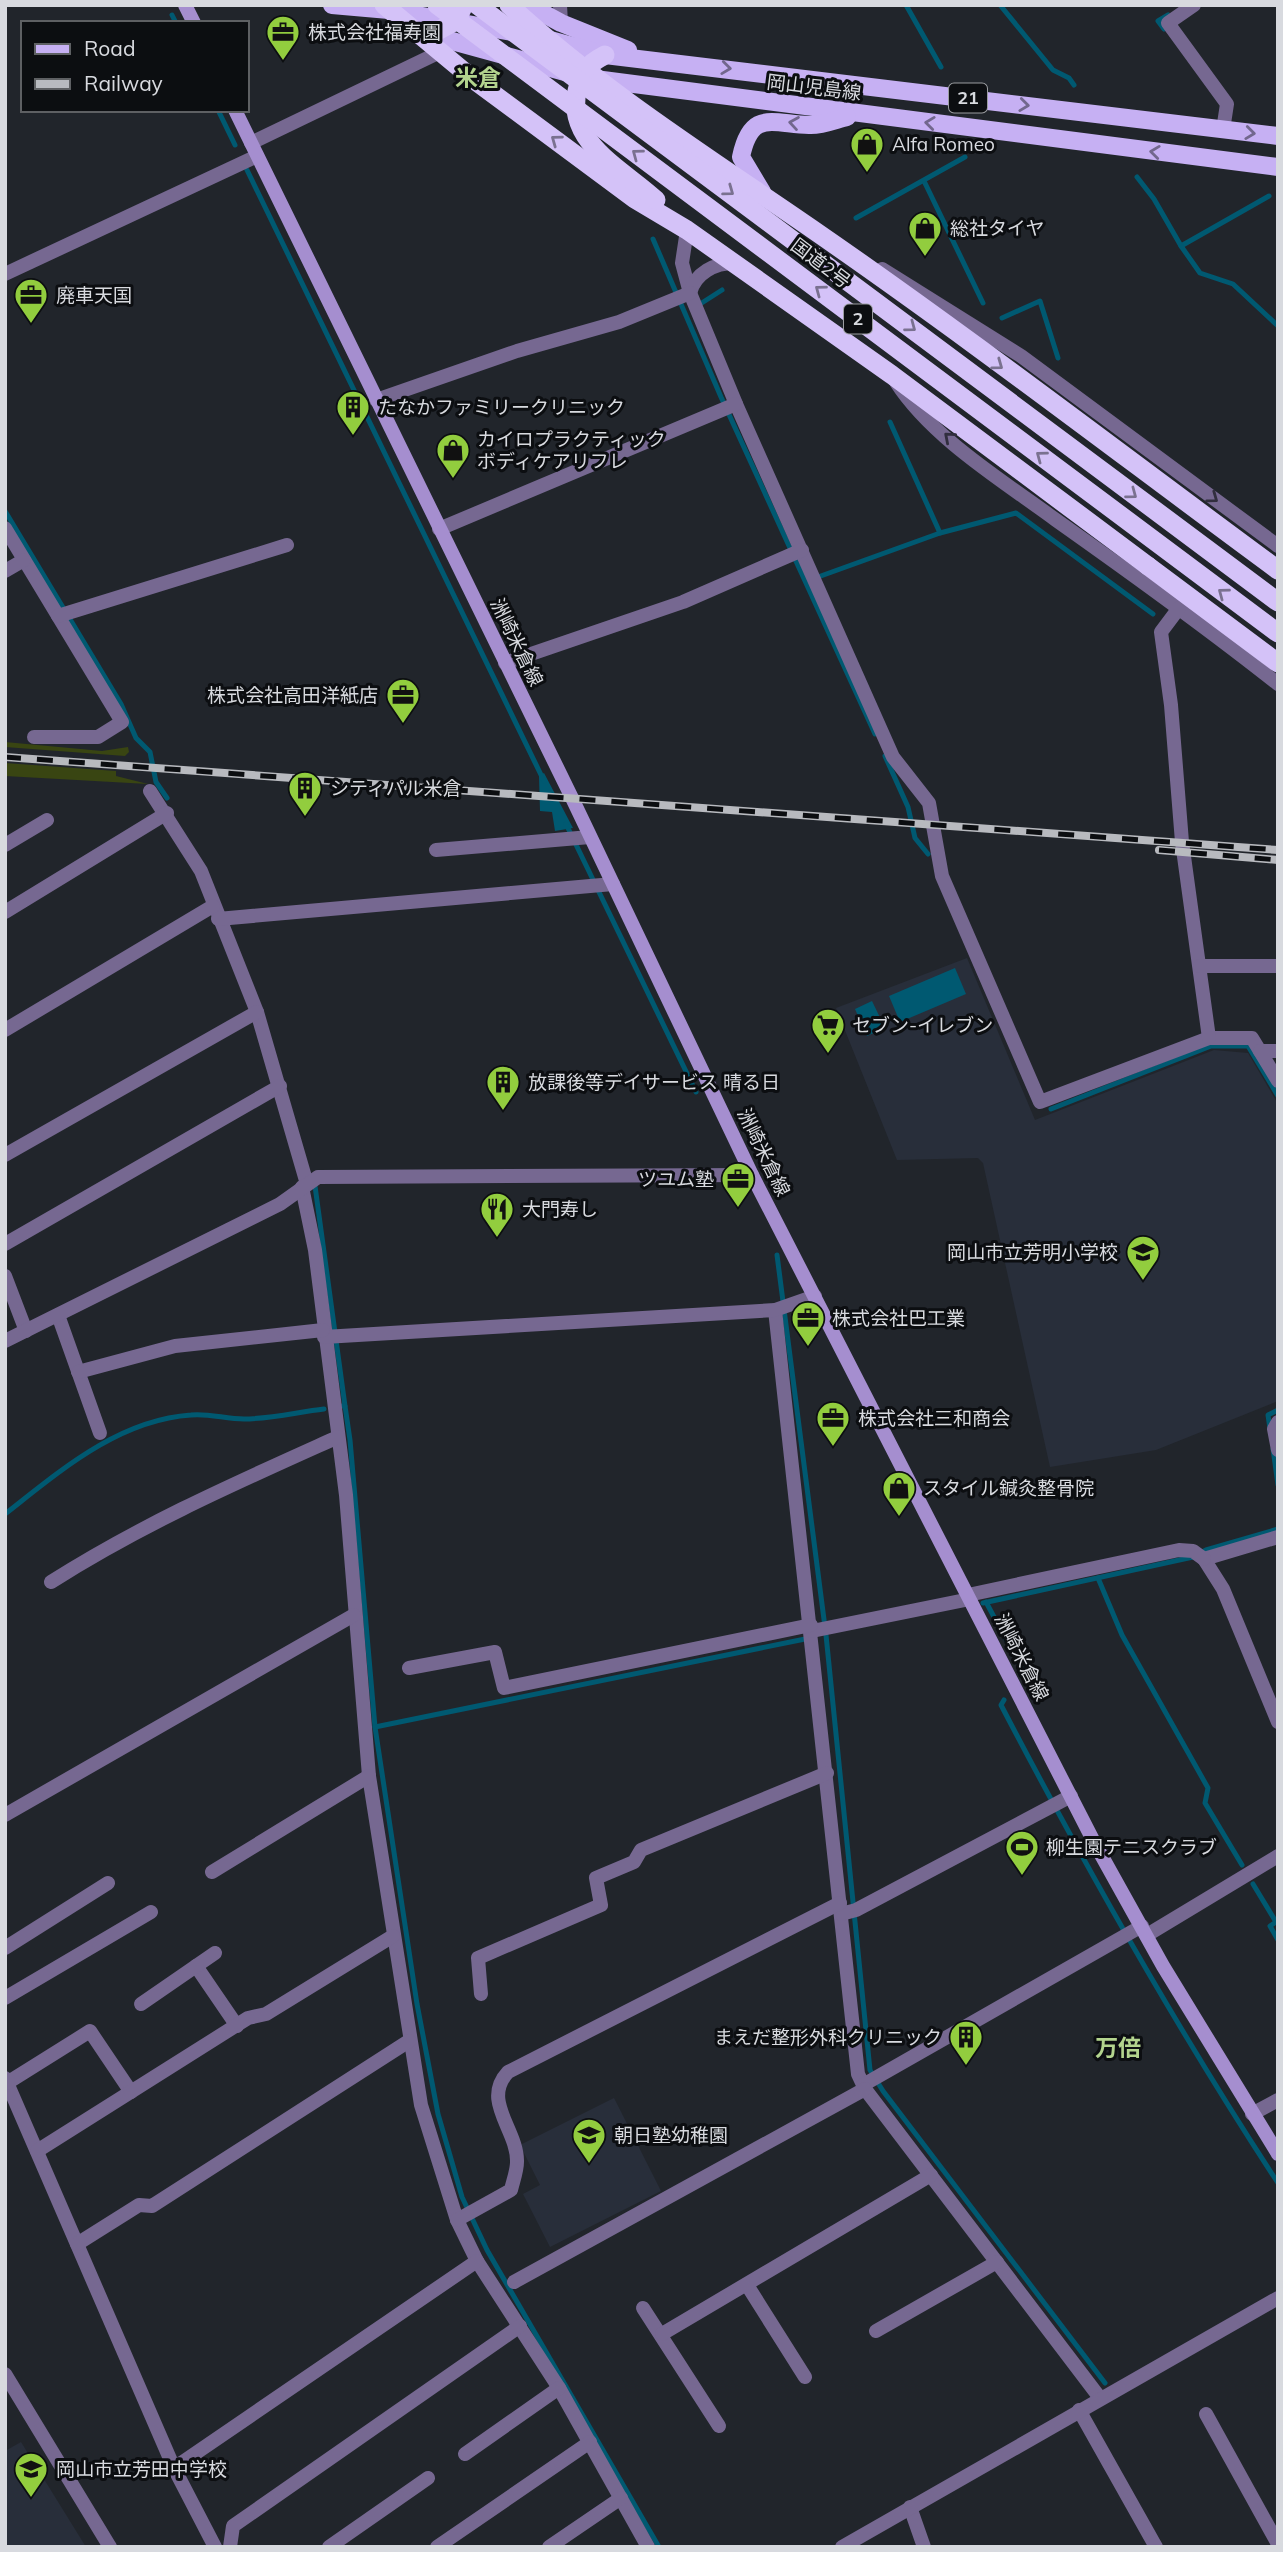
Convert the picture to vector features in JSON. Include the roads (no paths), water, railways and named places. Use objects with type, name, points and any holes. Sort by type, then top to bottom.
[{"type":"highway","name":"国道2号","points":[[437,5],[1278,634]]},
{"type":"highway","name":"国道2号","points":[[477,5],[1278,602]]},
{"type":"highway","points":[[509,5],[582,72],[601,80],[770,202],[811,228],[1278,570]]},
{"type":"highway","points":[[387,8],[422,33],[440,52],[635,199],[687,229]]},
{"type":"highway","points":[[422,33],[460,13]]},
{"type":"highway","points":[[605,55],[582,72],[575,100],[582,133],[603,156],[687,229],[892,375],[1278,663]]},
{"type":"main road","points":[[185,5],[193,21]]},
{"type":"main road","name":"岡山児島線","points":[[332,5],[460,13],[605,55],[1278,136]]},
{"type":"main road","points":[[528,5],[561,14],[658,60]]},
{"type":"main road","name":"岡山児島線","points":[[354,7],[422,33],[582,72]]},
{"type":"main road","name":"岡山児島線","points":[[601,80],[1278,167]]},
{"type":"main road","name":"洲崎米倉線","points":[[236,112],[505,663],[602,885],[969,1597],[1060,1802],[1137,1932],[1278,2154]]},
{"type":"main road","points":[[770,202],[751,178],[741,157],[744,139],[752,128],[764,121],[811,126],[861,114]]},
{"type":"street","points":[[1194,5],[1168,23],[1227,104],[1223,130]]},
{"type":"street","points":[[5,274],[254,150],[440,52]]},
{"type":"street","points":[[811,228],[923,292],[1021,356],[1278,546]]},
{"type":"street","points":[[687,229],[682,263],[688,300],[729,407],[893,757],[929,803],[942,876],[1040,1102],[1209,1038],[1251,1038],[1278,1081]]},
{"type":"street","points":[[688,300],[693,283],[712,267],[734,263]]},
{"type":"street","points":[[376,400],[517,351],[688,300]]},
{"type":"street","points":[[892,375],[909,402],[979,464],[1179,608],[1278,684]]},
{"type":"street","points":[[439,529],[729,407]]},
{"type":"street","points":[[5,528],[63,615],[122,722],[98,737],[34,737]]},
{"type":"street","points":[[63,615],[287,545]]},
{"type":"street","points":[[505,663],[683,602],[796,553]]},
{"type":"street","points":[[5,571],[24,560]]},
{"type":"street","points":[[1179,608],[1161,632],[1171,705],[1182,842],[1209,1038]]},
{"type":"street","points":[[1247,660],[1278,619]]},
{"type":"street","points":[[150,791],[167,813],[201,870],[257,1012],[280,1086],[304,1185],[329,1335],[346,1495],[369,1776],[421,2105],[465,2216],[477,2261],[559,2388],[648,2547]]},
{"type":"street","points":[[5,912],[167,813]]},
{"type":"street","points":[[5,845],[47,820]]},
{"type":"street","points":[[436,850],[580,838]]},
{"type":"street","points":[[5,1030],[216,913],[602,885]]},
{"type":"street","points":[[1200,966],[1278,967]]},
{"type":"street","points":[[5,1155],[257,1012]]},
{"type":"street","points":[[1259,1051],[1278,1051]]},
{"type":"street","points":[[5,1244],[280,1086]]},
{"type":"street","points":[[5,1341],[280,1204],[318,1177],[752,1175]]},
{"type":"street","points":[[5,1276],[26,1331]]},
{"type":"street","points":[[78,1372],[175,1346],[781,1308],[815,1296]]},
{"type":"street","points":[[781,1308],[816,1631],[827,1773],[846,1910],[858,2074],[870,2083],[931,2175],[1100,2398]]},
{"type":"street","points":[[58,1315],[100,1433]]},
{"type":"street","points":[[1278,1422],[1274,1429],[1278,1450]]},
{"type":"street","points":[[51,1582],[118,1540],[167,1514],[338,1437]]},
{"type":"street","points":[[409,1668],[495,1652],[504,1688],[816,1631],[1180,1549],[1200,1556],[1278,1537]]},
{"type":"street","points":[[1200,1556],[1223,1589],[1278,1722]]},
{"type":"street","points":[[5,1815],[354,1615]]},
{"type":"street","points":[[481,1994],[478,1958],[601,1905],[596,1878],[634,1861],[641,1850],[827,1773]]},
{"type":"street","points":[[212,1872],[369,1776]]},
{"type":"street","points":[[465,2216],[511,2190],[517,2160],[497,2101],[499,2082],[508,2072],[846,1910],[1060,1802]]},
{"type":"street","points":[[514,2282],[1137,1932],[1278,1856]]},
{"type":"street","points":[[5,1948],[108,1883]]},
{"type":"street","points":[[5,1998],[151,1912]]},
{"type":"street","points":[[37,2151],[237,2026],[266,2014],[393,1936]]},
{"type":"street","points":[[141,2004],[215,1953]]},
{"type":"street","points":[[196,1966],[237,2026]]},
{"type":"street","points":[[131,2092],[90,2031],[6,2080],[174,2468],[215,2547]]},
{"type":"street","points":[[77,2244],[139,2205],[152,2206],[409,2041]]},
{"type":"street","points":[[1252,2114],[1278,2100]]},
{"type":"street","points":[[662,2333],[931,2175]]},
{"type":"street","points":[[174,2468],[477,2261]]},
{"type":"street","points":[[876,2331],[998,2262]]},
{"type":"street","points":[[747,2285],[805,2377]]},
{"type":"street","points":[[842,2547],[1278,2298]]},
{"type":"street","points":[[643,2308],[662,2333],[719,2426]]},
{"type":"street","points":[[230,2547],[233,2526],[520,2326]]},
{"type":"street","points":[[5,2374],[9,2390],[110,2547]]},
{"type":"street","points":[[465,2454],[559,2388]]},
{"type":"street","points":[[1079,2410],[1156,2547]]},
{"type":"street","points":[[1206,2414],[1278,2544]]},
{"type":"street","points":[[437,2547],[590,2442]]},
{"type":"street","points":[[329,2547],[428,2478]]},
{"type":"street","points":[[549,2547],[621,2498]]},
{"type":"street","points":[[910,2507],[924,2547]]},
{"type":"water","points":[[544,773],[573,828],[555,831],[552,812],[540,811],[539,776]]},
{"type":"water","points":[[955,968],[966,994],[900,1022],[889,996]]},
{"type":"water","points":[[872,1001],[885,1028],[867,1036],[855,1009]]},
{"type":"waterway","points":[[906,5],[941,67]]},
{"type":"waterway","points":[[1000,5],[1053,70],[1069,78],[1074,85]]},
{"type":"waterway","points":[[172,15],[175,21]]},
{"type":"waterway","points":[[1164,29],[1158,21],[1168,15]]},
{"type":"waterway","points":[[219,112],[235,145]]},
{"type":"waterway","points":[[856,218],[965,157]]},
{"type":"waterway","points":[[247,170],[544,781]]},
{"type":"waterway","points":[[1137,177],[1154,199],[1181,246],[1269,196]]},
{"type":"waterway","points":[[924,181],[983,303]]},
{"type":"waterway","points":[[653,239],[721,397],[875,734]]},
{"type":"waterway","points":[[1181,246],[1200,273],[1233,284],[1278,326]]},
{"type":"waterway","points":[[697,306],[722,290]]},
{"type":"waterway","points":[[1002,318],[1040,301],[1058,358]]},
{"type":"waterway","points":[[890,422],[940,533],[1016,513],[1153,614]]},
{"type":"waterway","points":[[5,511],[121,704],[136,738],[150,752],[156,782],[167,798]]},
{"type":"waterway","points":[[818,577],[940,533]]},
{"type":"waterway","points":[[885,756],[908,807],[915,838],[928,854]]},
{"type":"waterway","points":[[566,824],[696,1092]]},
{"type":"waterway","points":[[1051,1109],[1211,1046],[1248,1046],[1278,1096]]},
{"type":"waterway","points":[[315,1186],[345,1406]]},
{"type":"waterway","points":[[777,1255],[826,1635],[870,2070],[883,2091],[1105,2383]]},
{"type":"waterway","points":[[342,1406],[345,1406],[350,1440],[375,1727],[417,2004],[438,2114],[462,2197],[487,2250],[659,2547]]},
{"type":"waterway","points":[[5,1514],[91,1450],[139,1427],[164,1419],[191,1415],[254,1419],[324,1409]]},
{"type":"waterway","points":[[1270,1429],[1268,1415],[1278,1410]]},
{"type":"waterway","points":[[1273,1449],[1278,1485]]},
{"type":"waterway","points":[[983,1603],[1193,1557],[1206,1550],[1278,1529]]},
{"type":"waterway","points":[[1098,1578],[1122,1635],[1208,1788],[1205,1803],[1242,1865]]},
{"type":"waterway","points":[[986,1602],[1023,1671],[1021,1674]]},
{"type":"waterway","points":[[375,1727],[810,1638]]},
{"type":"waterway","points":[[1004,1700],[1001,1705],[1099,1887],[1168,2007],[1278,2183]]},
{"type":"waterway","points":[[1253,1884],[1276,1922],[1270,1926],[1278,1940]]},
{"type":"railway","points":[[5,757],[1278,850]]},
{"type":"railway","points":[[1159,850],[1278,860]]},
{"type":"place","name":"株式会社福寿園","points":[[283,62]]},
{"type":"place","name":"Alfa Romeo","points":[[867,174]]},
{"type":"place","name":"総社タイヤ","points":[[925,258]]},
{"type":"place","name":"廃車天国","points":[[31,325]]},
{"type":"place","name":"たなかファミリークリニック","points":[[353,437]]},
{"type":"place","name":"カイロプラクティック ボディケアリフレ","points":[[453,480]]},
{"type":"place","name":"株式会社高田洋紙店","points":[[403,725]]},
{"type":"place","name":"シティパル米倉","points":[[305,818]]},
{"type":"place","name":"セブン-イレブン","points":[[828,1055]]},
{"type":"place","name":"放課後等デイサービス 晴る日","points":[[503,1112]]},
{"type":"place","name":"ツユム塾","points":[[738,1209]]},
{"type":"place","name":"大門寿し","points":[[497,1239]]},
{"type":"place","name":"岡山市立芳明小学校","points":[[1143,1282]]},
{"type":"place","name":"株式会社巴工業","points":[[808,1348]]},
{"type":"place","name":"株式会社三和商会","points":[[833,1448]]},
{"type":"place","name":"スタイル鍼灸整骨院","points":[[899,1518]]},
{"type":"place","name":"柳生園テニスクラブ","points":[[1022,1877]]},
{"type":"place","name":"まえだ整形外科クリニック","points":[[966,2067]]},
{"type":"place","name":"朝日塾幼稚園","points":[[589,2165]]},
{"type":"place","name":"岡山市立芳田中学校","points":[[31,2499]]},
{"type":"district","name":"米倉","points":[[478,78]]},
{"type":"district","name":"万倍","points":[[1118,2048]]}]
